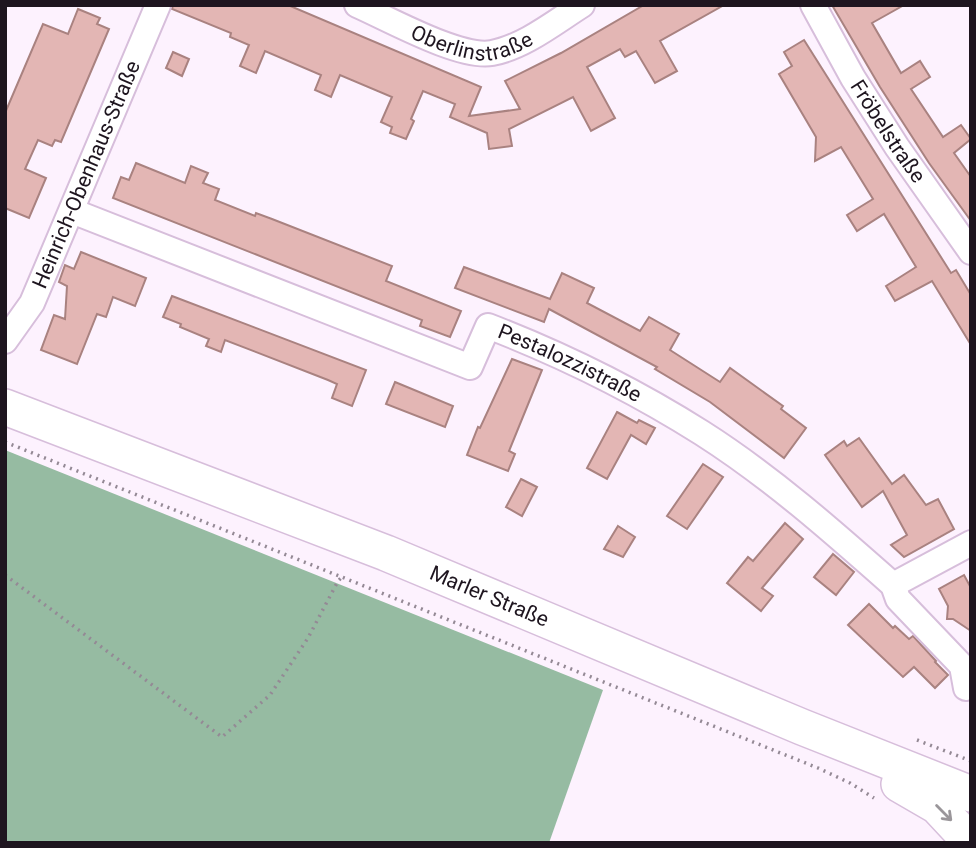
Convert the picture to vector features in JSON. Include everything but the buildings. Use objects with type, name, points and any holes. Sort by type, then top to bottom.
[{"type":"main road","name":"Marler Straße","points":[[5,407],[366,545],[802,727],[971,794]]},
{"type":"main road","points":[[802,727],[937,806],[965,836],[968,843]]},
{"type":"street","name":"Heinrich-Obenhaus-Straße","points":[[5,341],[32,303],[158,5]]},
{"type":"street","name":"Oberlinstraße","points":[[357,5],[464,52],[491,53],[515,46],[582,5]]},
{"type":"street","name":"Fröbelstraße","points":[[813,5],[853,78],[897,147],[971,252]]},
{"type":"street","name":"Pestalozzistraße","points":[[72,211],[470,366],[488,326],[549,350],[626,388],[703,434],[811,512],[894,584],[898,599],[962,666],[967,688]]},
{"type":"street","points":[[894,584],[971,543]]},
{"type":"path","points":[[5,442],[818,768],[874,798]]},
{"type":"path","points":[[5,575],[222,737],[270,695],[308,638],[342,577]]},
{"type":"green space","points":[[5,450],[603,690],[549,843],[5,843]]}]
